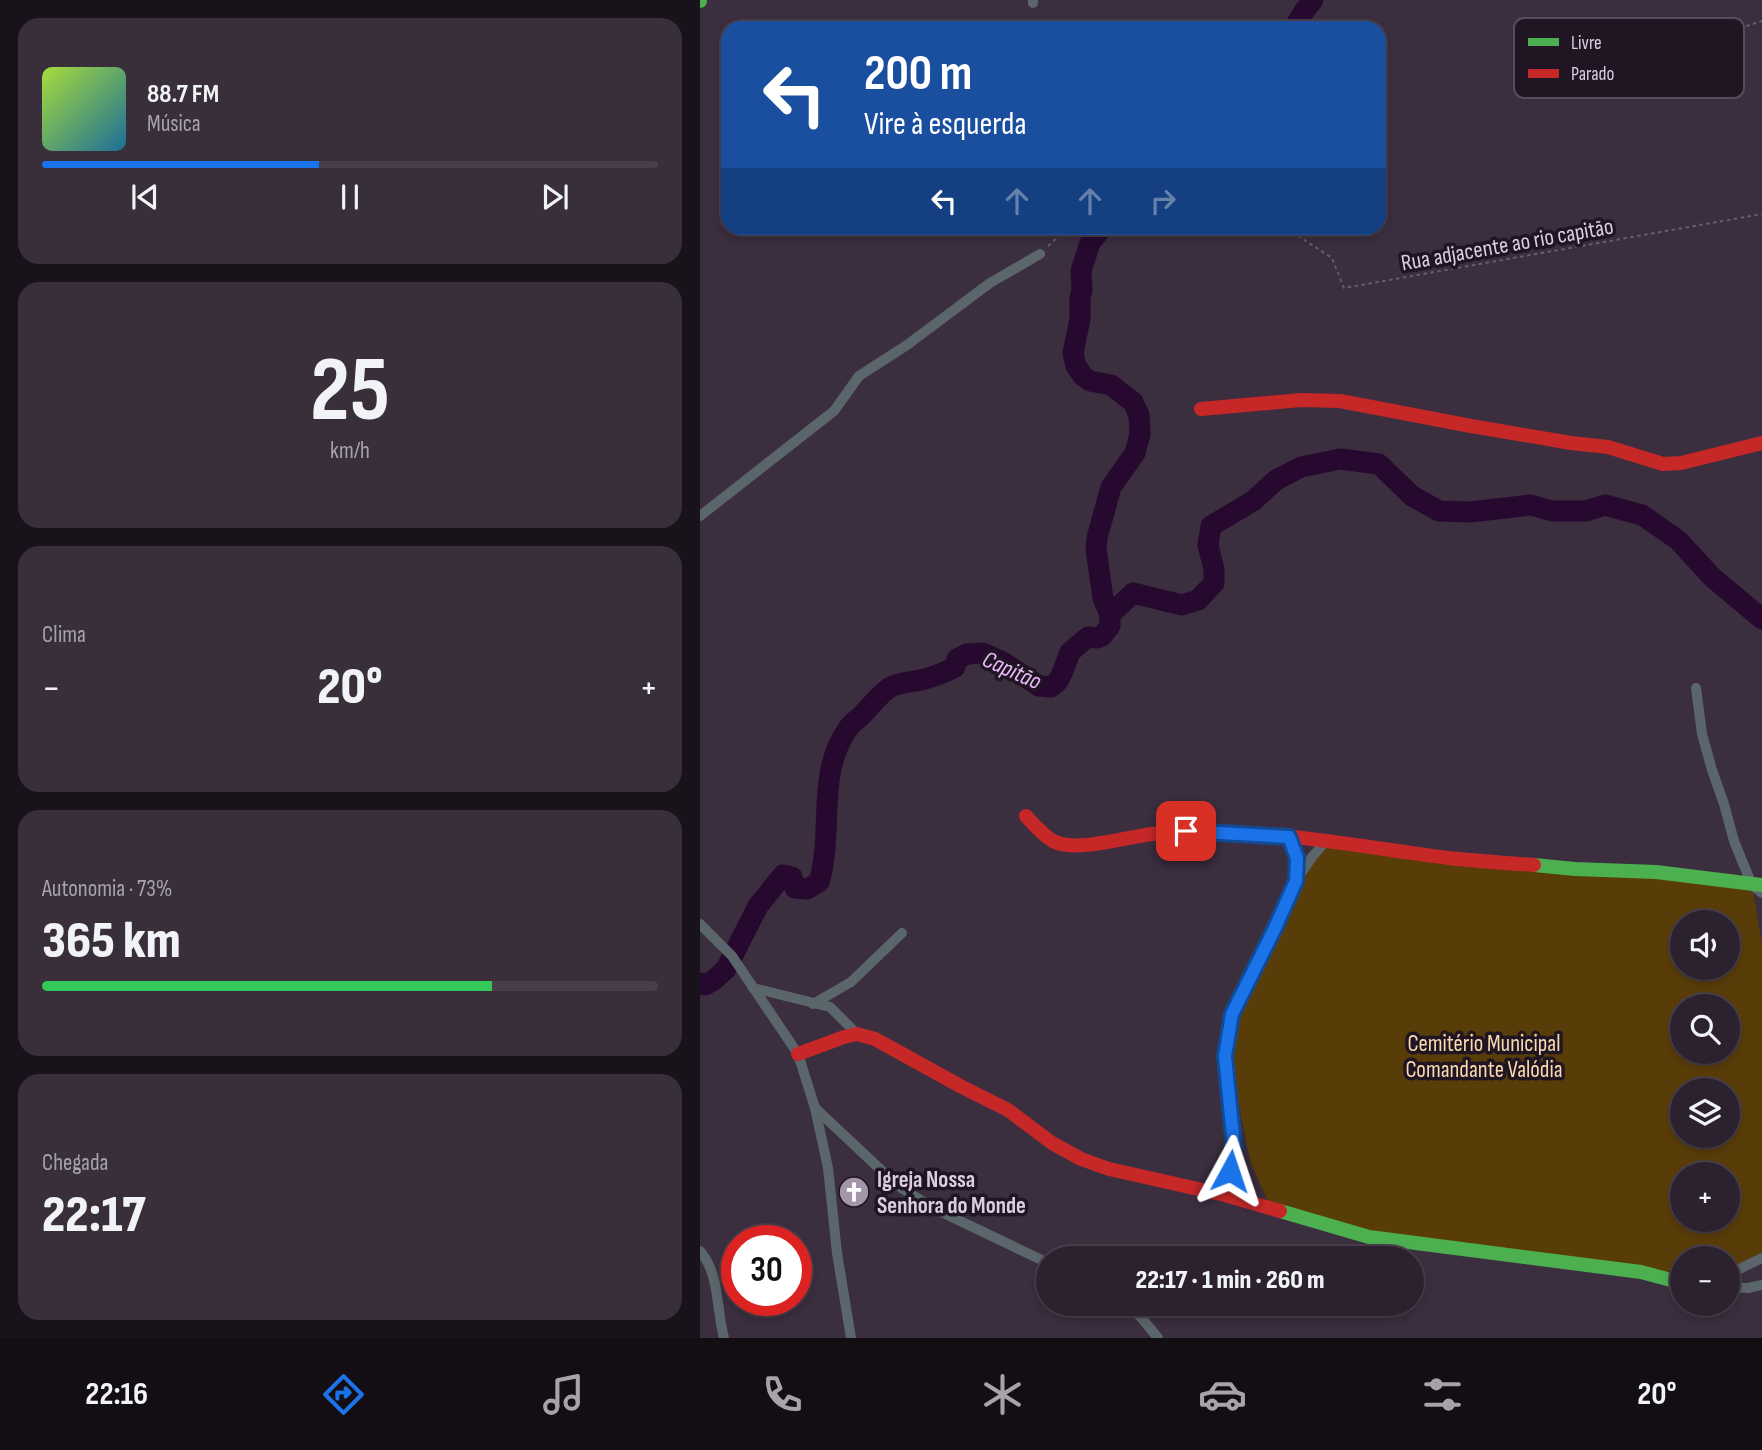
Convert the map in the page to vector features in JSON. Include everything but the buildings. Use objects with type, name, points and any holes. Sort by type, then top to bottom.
[{"type":"street","points":[[700,516],[835,411],[859,376],[907,345],[990,283],[1040,254]]},
{"type":"street","points":[[1202,409],[1301,400],[1340,401],[1471,426],[1608,447],[1663,464],[1681,463],[1762,443]]},
{"type":"street","points":[[1696,688],[1702,734],[1734,841],[1759,888]]},
{"type":"street","points":[[1026,816],[1054,842],[1072,847],[1186,831],[1289,837],[1450,858],[1575,869],[1656,872],[1759,888]]},
{"type":"street","points":[[1289,837],[1297,858],[1296,881]]},
{"type":"street","points":[[1225,1195],[1234,1147],[1225,1056],[1232,1014],[1296,881],[1312,856],[1327,840]]},
{"type":"street","points":[[700,924],[732,956],[798,1054],[815,1108],[828,1168],[850,1338]]},
{"type":"street","points":[[813,1004],[851,982],[902,933]]},
{"type":"street","points":[[753,988],[830,1007],[858,1034],[875,1039],[1008,1110],[1052,1143],[1081,1159],[1109,1169],[1225,1195],[1369,1237],[1641,1272],[1670,1280]]},
{"type":"street","points":[[798,1054],[858,1034]]},
{"type":"street","points":[[815,1108],[897,1185],[931,1207],[1036,1257]]},
{"type":"street","points":[[700,1251],[708,1260],[713,1275],[724,1338]]},
{"type":"street","points":[[1740,1269],[1762,1258]]},
{"type":"street","points":[[1740,1288],[1762,1285]]},
{"type":"street","points":[[1140,1316],[1158,1338]]},
{"type":"path","points":[[1744,27],[1762,21]]},
{"type":"path","name":"Rua adjacente ao rio capitão","points":[[1297,235],[1332,258],[1343,288],[1762,214]]},
{"type":"path","points":[[1040,254],[1060,235]]},
{"type":"green space","name":"Cemitério Municipal Comandante Valódia","points":[[1327,840],[1752,885],[1762,945],[1762,1258],[1740,1269],[1740,1246],[1670,1246],[1670,1281],[1369,1237],[1272,1210],[1251,1164],[1237,1096],[1225,1056],[1232,1014],[1296,881]]},
{"type":"waterway","name":"Capitão","points":[[1298,21],[1313,0]]},
{"type":"waterway","name":"Capitão","points":[[700,983],[705,985],[726,969],[758,906],[783,875],[792,877],[795,888],[807,889],[819,882],[825,844],[828,785],[838,748],[850,726],[885,691],[897,684],[948,671],[955,667],[957,659],[967,654],[983,653],[1003,662],[1039,686],[1051,687],[1058,681],[1070,652],[1088,637],[1102,636],[1110,626],[1110,615],[1103,598],[1097,538],[1111,487],[1135,453],[1140,434],[1139,415],[1133,402],[1111,385],[1090,381],[1083,376],[1076,366],[1073,353],[1080,319],[1081,271],[1090,243],[1096,235]]},
{"type":"waterway","points":[[1110,615],[1133,593],[1182,605],[1198,600],[1214,583],[1214,569],[1208,545],[1211,526],[1253,501],[1276,480],[1301,467],[1340,459],[1379,464],[1412,496],[1439,511],[1470,512],[1531,505],[1552,511],[1586,511],[1605,505],[1642,515],[1678,540],[1712,577],[1762,619]]},
{"type":"traffic: fast","points":[[1534,865],[1656,872],[1762,885]]},
{"type":"traffic: fast","points":[[1280,1211],[1369,1237],[1641,1272],[1670,1280]]},
{"type":"traffic: jam","points":[[1201,409],[1301,400],[1340,401],[1471,426],[1608,447],[1663,464],[1681,463],[1762,443]]},
{"type":"traffic: jam","points":[[1026,816],[1046,836],[1063,844],[1087,845],[1152,834],[1227,832],[1301,838],[1449,858],[1534,865]]},
{"type":"traffic: jam","points":[[798,1054],[857,1034],[875,1039],[1008,1110],[1052,1143],[1081,1159],[1109,1169],[1225,1195],[1280,1211]]},
{"type":"place","name":"Igreja Nossa Senhora do Monde","points":[[854,1192]]},
{"type":"route","points":[[1186,831],[1289,837],[1297,858],[1296,881],[1232,1014],[1225,1056],[1234,1147],[1230,1171]]}]
